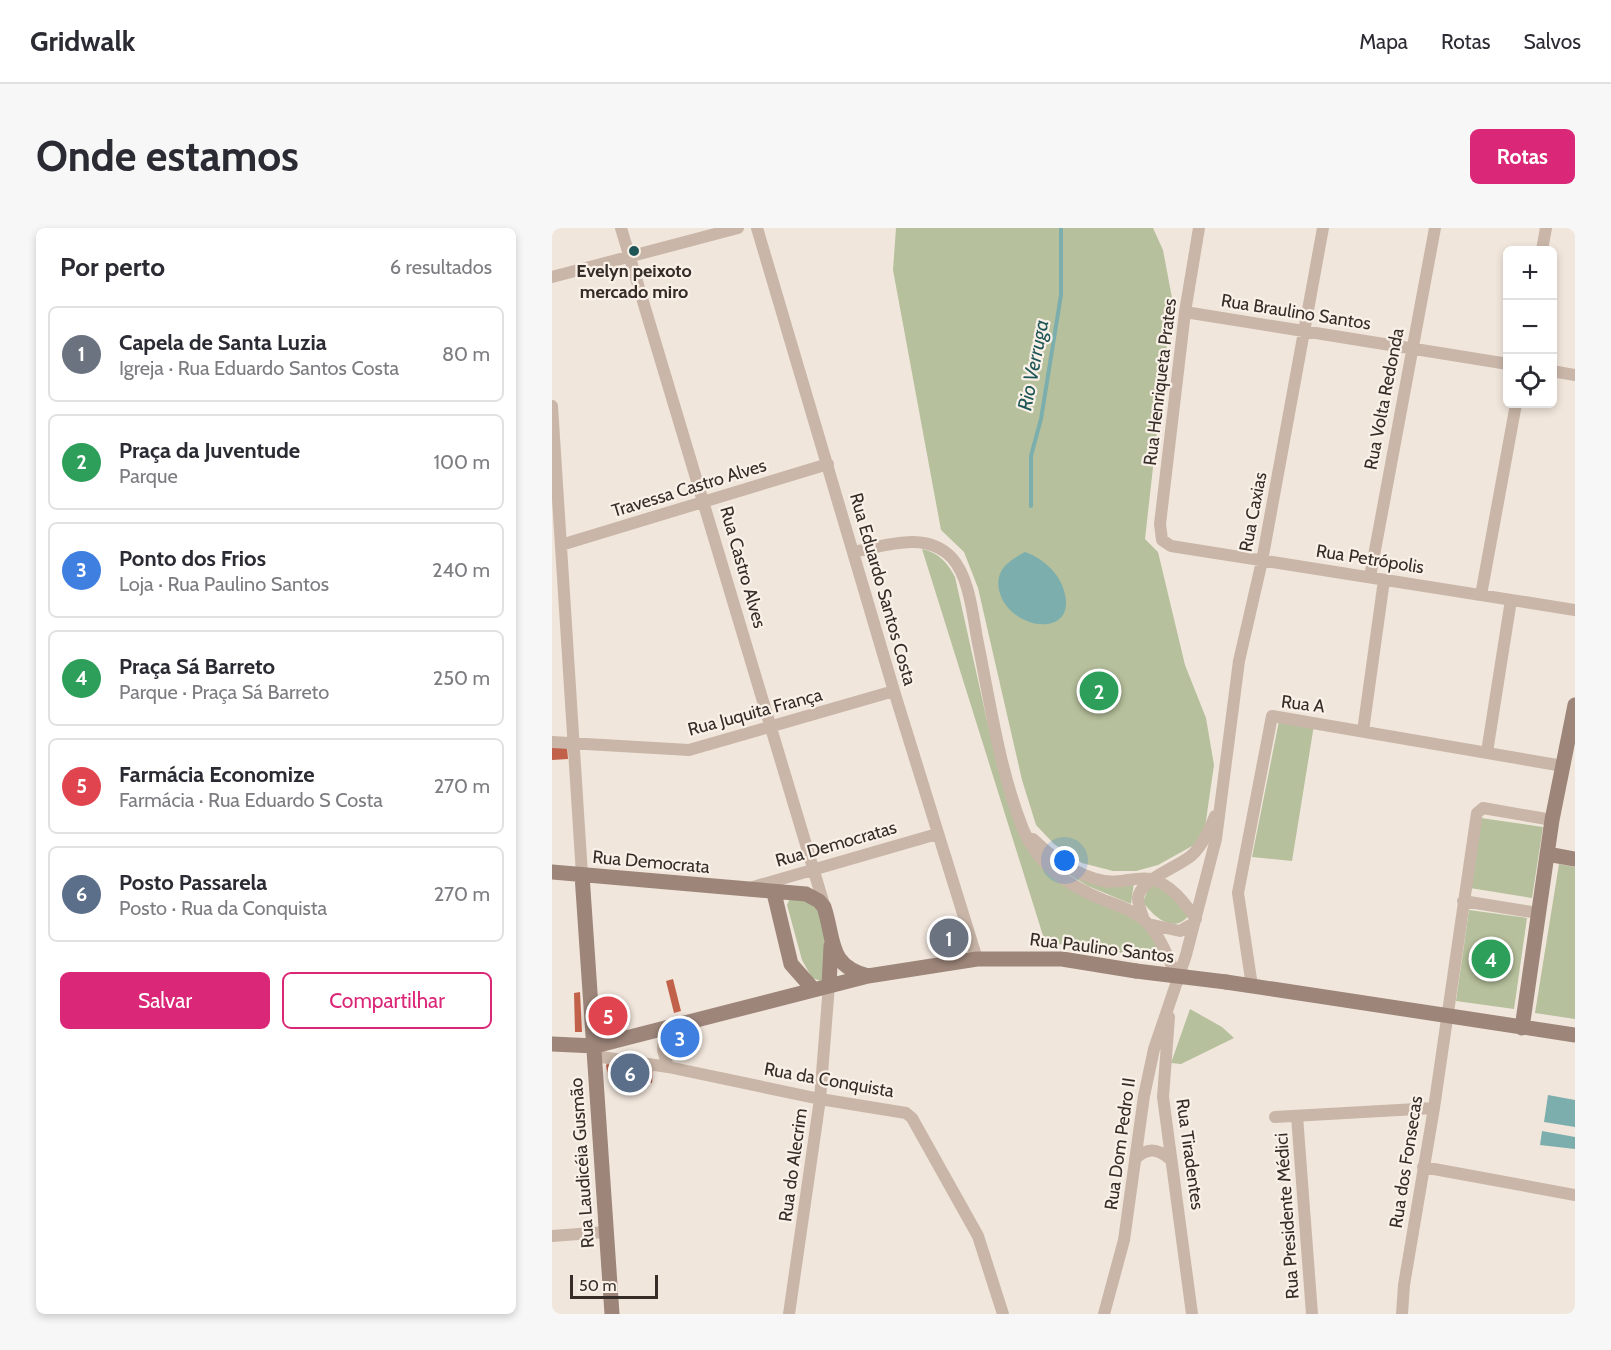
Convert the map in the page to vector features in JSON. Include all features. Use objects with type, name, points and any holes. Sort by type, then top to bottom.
[{"type":"main road","points":[[1522,1028],[1552,820],[1575,705]]},
{"type":"main road","points":[[1547,854],[1575,859]]},
{"type":"main road","name":"Rua Democrata","points":[[552,872],[806,894],[819,901],[827,917]]},
{"type":"main road","name":"Rua Laudicéia Gusmão","points":[[582,875],[612,1314]]},
{"type":"main road","points":[[774,893],[791,964],[813,989]]},
{"type":"main road","points":[[827,917],[831,940],[838,959],[845,967],[868,976]]},
{"type":"main road","points":[[829,985],[831,940]]},
{"type":"main road","name":"Rua Paulino Santos","points":[[552,1044],[595,1051],[664,1029],[829,985],[868,976],[977,959],[1062,959],[1575,1035]]},
{"type":"street","name":"Rua Castro Alves","points":[[621,228],[705,502],[827,917]]},
{"type":"street","points":[[552,278],[738,228]]},
{"type":"street","name":"Rua Eduardo Santos Costa","points":[[757,228],[894,692],[977,959]]},
{"type":"street","name":"Rua Henriqueta Prates","points":[[1162,540],[1160,524],[1185,312],[1199,228]]},
{"type":"street","name":"Rua Caxias","points":[[1195,921],[1216,839],[1239,661],[1262,561],[1306,332],[1323,228]]},
{"type":"street","name":"Rua Volta Redonda","points":[[1370,577],[1436,228]]},
{"type":"street","points":[[1543,246],[1546,228]]},
{"type":"street","name":"Rua Braulino Santos","points":[[1185,312],[1503,363]]},
{"type":"street","points":[[1557,372],[1575,375]]},
{"type":"street","points":[[552,406],[582,875]]},
{"type":"street","points":[[1481,595],[1515,408]]},
{"type":"street","name":"Travessa Castro Alves","points":[[561,545],[828,464]]},
{"type":"street","name":"Rua Petrópolis","points":[[1162,540],[1171,546],[1575,610]]},
{"type":"street","points":[[853,552],[922,542],[938,546],[956,563],[969,603],[1000,749],[1023,830],[1037,854],[1075,888],[1120,907],[1146,922],[1180,931],[1195,921],[1175,893],[1152,880],[1113,882],[1085,876],[1050,856],[1023,830]]},
{"type":"street","points":[[1363,731],[1384,580]]},
{"type":"street","points":[[1487,752],[1511,600]]},
{"type":"street","name":"Rua Juquita França","points":[[552,742],[689,750],[894,692]]},
{"type":"street","name":"Rua A","points":[[1252,986],[1238,893],[1272,716],[1563,766]]},
{"type":"street","points":[[1178,981],[1160,940],[1146,922],[1138,896],[1152,880],[1190,857],[1198,849],[1221,803]]},
{"type":"street","name":"Rua dos Fonsecas","points":[[1402,1314],[1404,1285],[1434,1108],[1478,809],[1552,820]]},
{"type":"street","name":"Rua Democratas","points":[[746,889],[937,834]]},
{"type":"street","points":[[1463,901],[1538,913]]},
{"type":"street","name":"Rua Dom Pedro II","points":[[1104,1314],[1124,1240],[1154,1049],[1178,981],[1195,921]]},
{"type":"street","name":"Rua do Alecrim","points":[[789,1314],[820,1099],[829,985]]},
{"type":"street","name":"Rua Tiradentes","points":[[1172,998],[1163,1097],[1192,1314]]},
{"type":"street","points":[[664,1029],[663,1050],[668,1067]]},
{"type":"street","name":"Rua da Conquista","points":[[595,1051],[820,1099],[901,1111],[912,1118],[978,1236],[1003,1314]]},
{"type":"street","points":[[1275,1117],[1434,1108]]},
{"type":"street","name":"Rua Presidente Médici","points":[[1297,1116],[1312,1314]]},
{"type":"street","points":[[1136,1159],[1143,1152],[1150,1150],[1160,1151],[1171,1160]]},
{"type":"street","points":[[1423,1167],[1575,1195]]},
{"type":"street","points":[[552,1236],[605,1232]]},
{"type":"green space","points":[[896,228],[1153,228],[1163,250],[1172,298],[1145,539],[1158,552],[1185,665],[1206,718],[1214,765],[1205,827],[1194,845],[1158,865],[1136,871],[1113,871],[1082,863],[1054,844],[1036,825],[1022,780],[978,588],[964,552],[941,530],[893,270]]},
{"type":"green space","points":[[922,549],[942,559],[955,577],[988,725],[1005,785],[1047,870],[1121,910],[1151,932],[1164,959],[1045,942]]},
{"type":"green space","points":[[1279,721],[1314,725],[1292,861],[1252,857]]},
{"type":"green space","points":[[1481,818],[1543,827],[1532,898],[1470,888]]},
{"type":"green space","points":[[1559,864],[1575,867],[1575,1019],[1535,1013]]},
{"type":"green space","points":[[1063,868],[1134,882],[1131,904],[1088,886],[1061,870]]},
{"type":"green space","points":[[1156,883],[1170,890],[1189,915],[1183,921],[1177,924],[1164,922],[1143,902],[1149,886]]},
{"type":"green space","points":[[791,896],[804,899],[814,905],[824,926],[827,976],[821,981],[812,978],[802,960],[787,905]]},
{"type":"green space","points":[[1469,910],[1527,918],[1514,1009],[1456,1001]]},
{"type":"green space","points":[[1190,1009],[1222,1027],[1234,1038],[1181,1064],[1171,1063]]},
{"type":"water","points":[[1025,552],[1047,565],[1062,585],[1066,603],[1063,615],[1054,622],[1042,624],[1029,622],[1016,615],[1005,604],[999,590],[999,576],[1004,566]]},
{"type":"water","points":[[1548,1095],[1575,1100],[1575,1127],[1544,1122]]},
{"type":"water","points":[[1542,1131],[1575,1137],[1575,1149],[1540,1145]]},
{"type":"building","points":[[552,746],[567,746],[568,759],[552,760]]},
{"type":"building","points":[[673,979],[681,1011],[674,1013],[666,981]]},
{"type":"building","points":[[580,992],[582,1032],[575,1032],[574,993]]},
{"type":"building","points":[[687,1031],[686,1056],[672,1053],[674,1033]]},
{"type":"building","points":[[612,1061],[653,1070],[652,1083],[608,1077],[606,1065]]},
{"type":"waterway","name":"Rio Verruga","points":[[1031,506],[1031,456],[1041,419],[1061,295],[1061,228]]},
{"type":"place","name":"Evelyn peixoto mercado miro","points":[[634,251]]},
{"type":"place","name":"Praça da Juventude","points":[[1099,691]]},
{"type":"place","name":"Capela de Santa Luzia","points":[[949,938]]},
{"type":"place","name":"Praça Sá Barreto","points":[[1491,959]]},
{"type":"place","name":"Farmácia Economize","points":[[608,1016]]},
{"type":"place","name":"Ponto dos Frios","points":[[680,1038]]},
{"type":"place","name":"Posto Passarela","points":[[630,1073]]}]
